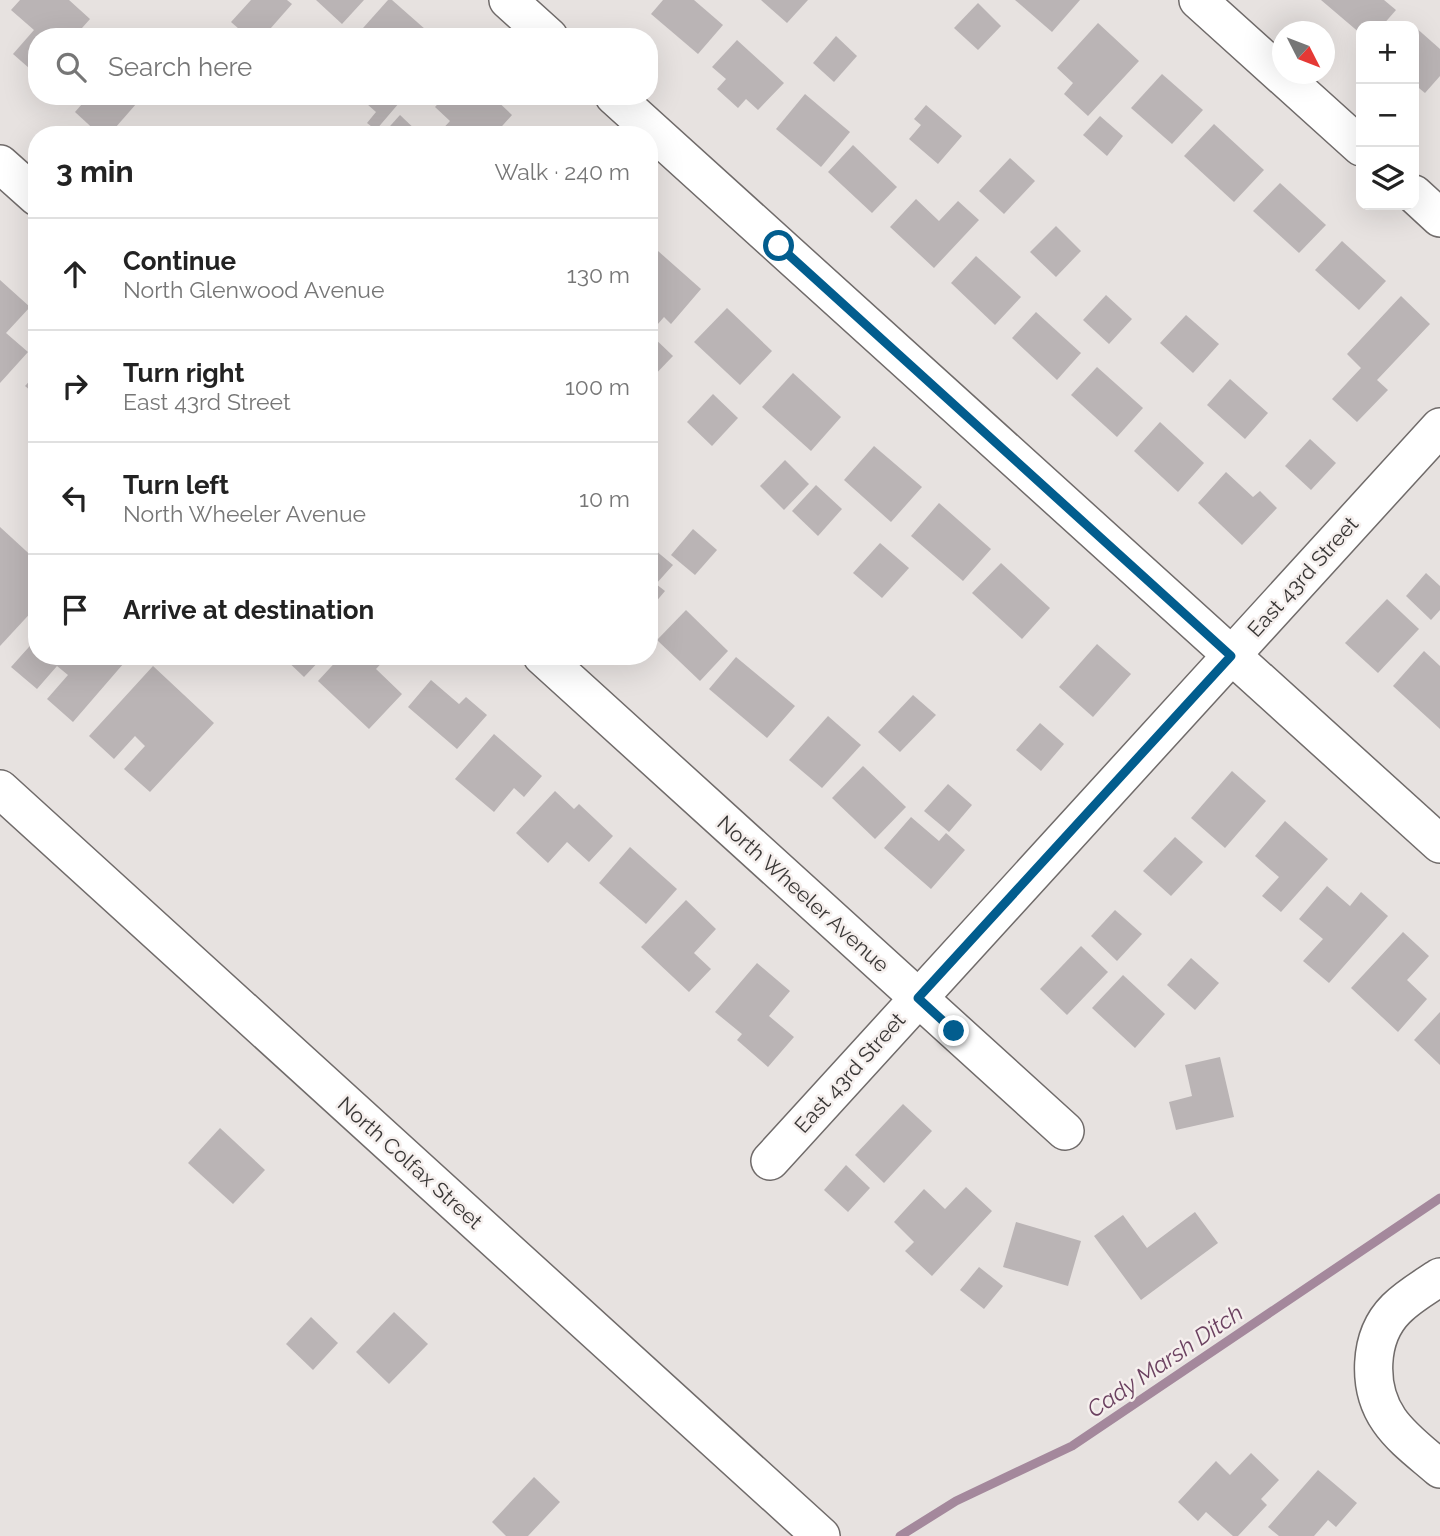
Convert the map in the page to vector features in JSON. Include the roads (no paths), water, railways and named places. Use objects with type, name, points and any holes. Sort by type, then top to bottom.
[{"type":"street","points":[[508,0],[539,28]]},
{"type":"street","points":[[1198,0],[1356,142]]},
{"type":"street","points":[[624,105],[647,126]]},
{"type":"street","points":[[658,136],[1440,844]]},
{"type":"street","points":[[0,164],[28,189]]},
{"type":"street","points":[[1419,199],[1440,218]]},
{"type":"street","name":"East 43rd Street","points":[[770,1161],[1440,427]]},
{"type":"street","name":"North Wheeler Avenue","points":[[552,665],[1065,1131]]},
{"type":"street","name":"North Colfax Street","points":[[0,789],[820,1535]]},
{"type":"street","points":[[1440,1277],[1394,1311],[1380,1335],[1374,1354],[1374,1372],[1380,1404],[1400,1433],[1440,1469]]},
{"type":"waterway","name":"Cady Marsh Ditch","points":[[900,1536],[956,1501],[1072,1446],[1440,1198]]}]
